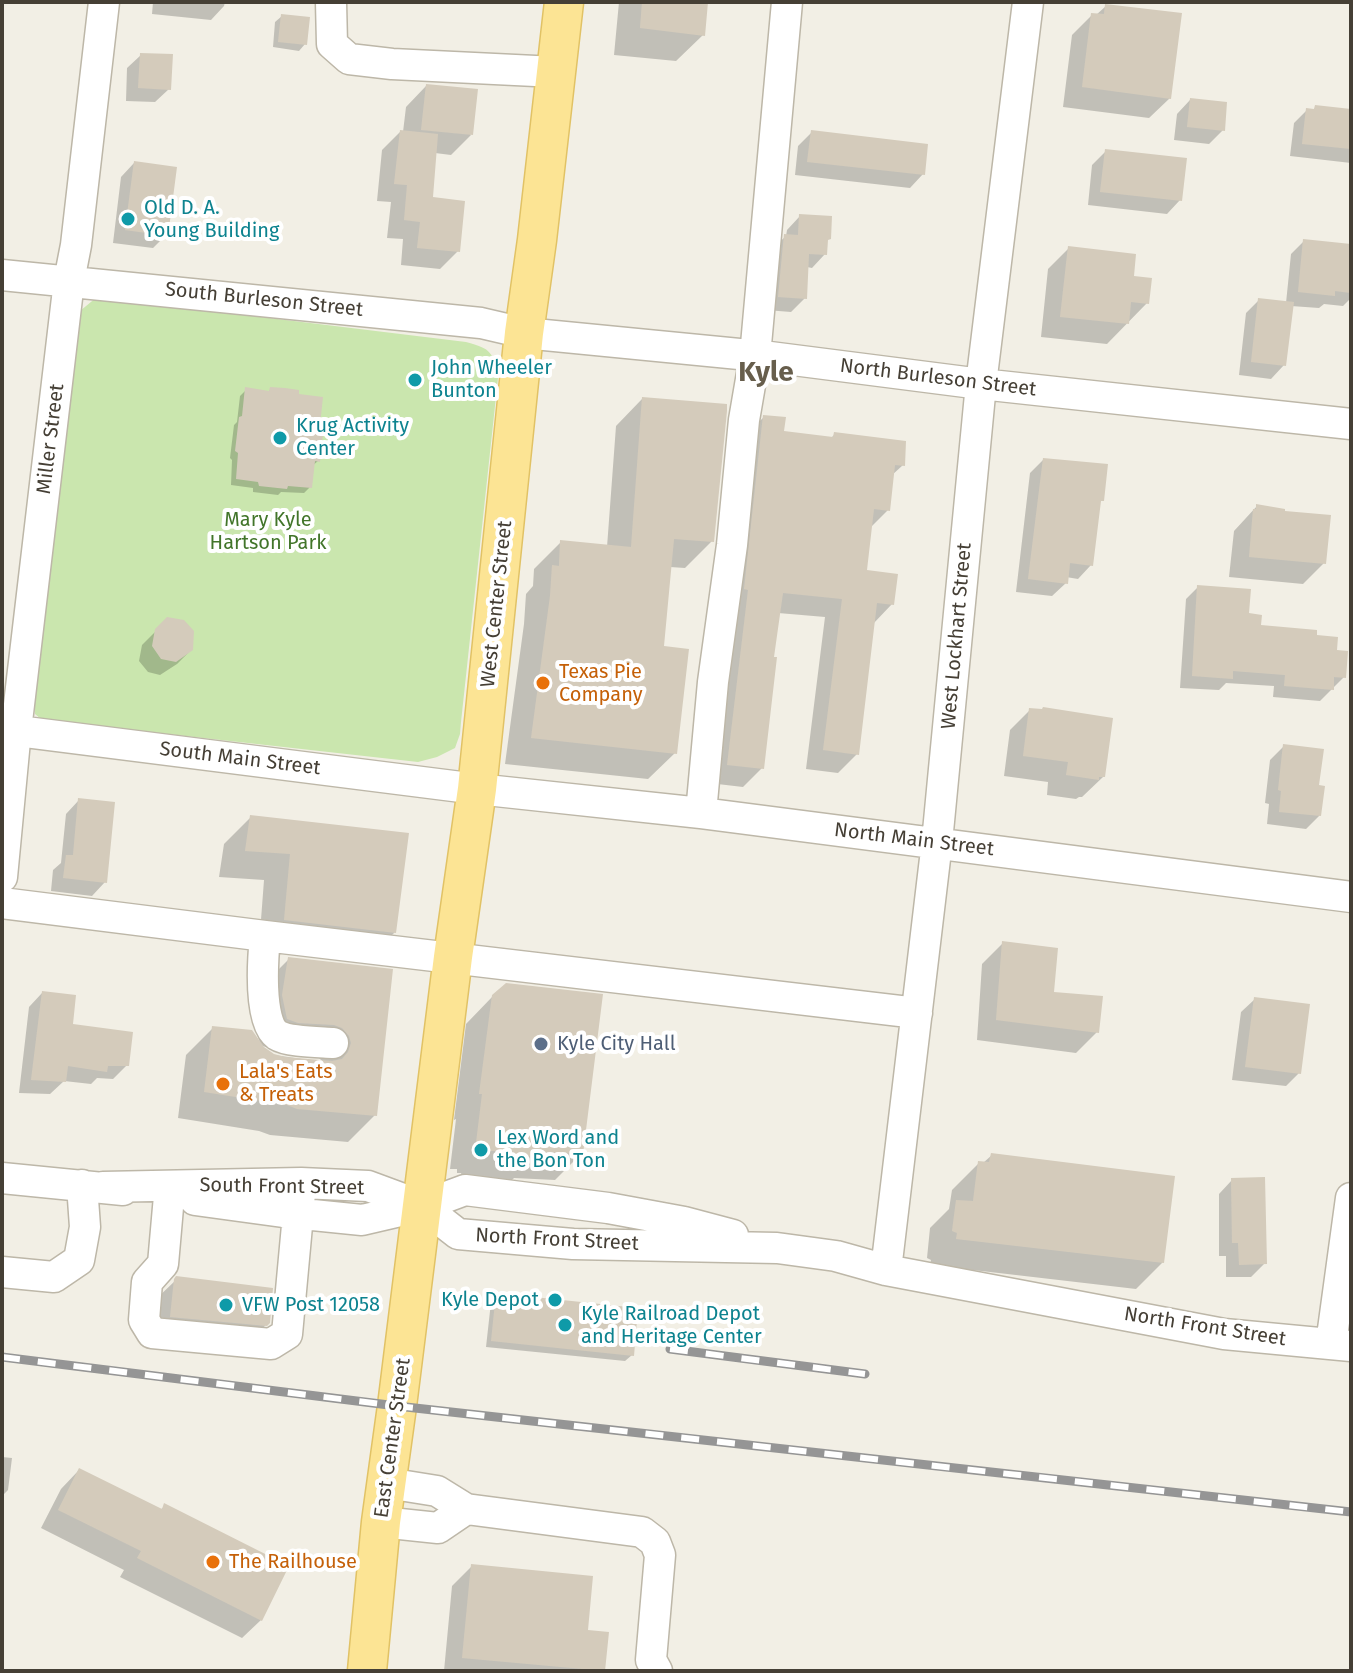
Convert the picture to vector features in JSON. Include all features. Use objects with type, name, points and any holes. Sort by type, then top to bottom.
[{"type":"main road","name":"West Center Street","points":[[422,1206],[477,789],[524,333],[564,2]]},
{"type":"main road","name":"East Center Street","points":[[367,1671],[381,1522],[422,1206]]},
{"type":"street","name":"Miller Street","points":[[2,877],[9,730],[76,245],[104,2]]},
{"type":"street","points":[[331,2],[332,44],[349,59],[556,72]]},
{"type":"street","points":[[701,813],[713,682],[732,545],[744,420],[755,356],[787,2]]},
{"type":"street","name":"West Lockhart Street","points":[[886,1270],[937,842],[981,384],[1028,2]]},
{"type":"street","name":"South Burleson Street","points":[[2,275],[481,323],[524,333]]},
{"type":"street","name":"North Burleson Street","points":[[524,333],[755,356],[1351,424]]},
{"type":"street","name":"South Main Street","points":[[9,730],[477,789]]},
{"type":"street","name":"North Main Street","points":[[477,789],[937,842],[1351,897]]},
{"type":"street","points":[[2,903],[917,1013]]},
{"type":"street","points":[[265,936],[263,998],[271,1030],[279,1037],[333,1043]]},
{"type":"street","name":"South Front Street","points":[[2,1178],[92,1186],[362,1220],[422,1206]]},
{"type":"street","points":[[169,1196],[163,1264],[147,1282],[144,1320],[152,1333],[271,1344],[287,1334],[301,1183]]},
{"type":"street","name":"South Front Street","points":[[92,1186],[301,1183],[368,1186],[422,1206]]},
{"type":"street","points":[[2,1272],[54,1277],[79,1260],[92,1186]]},
{"type":"street","name":"North Front Street","points":[[422,1206],[465,1190],[608,1208],[684,1222],[777,1248]]},
{"type":"street","points":[[1341,1345],[1351,1198]]},
{"type":"street","name":"North Front Street","points":[[422,1206],[458,1234],[573,1244],[777,1248],[836,1256],[886,1270],[1224,1334],[1341,1345]]},
{"type":"street","points":[[387,1483],[437,1491],[466,1509],[642,1532],[655,1542],[660,1555],[651,1660],[657,1671]]},
{"type":"street","points":[[381,1522],[438,1528],[466,1509]]},
{"type":"green space","name":"Mary Kyle Hartson Park","points":[[97,297],[466,342],[490,353],[498,378],[460,734],[455,748],[418,762],[42,720],[35,714],[80,311]]},
{"type":"building","points":[[642,2],[708,2],[705,36],[640,28]]},
{"type":"building","points":[[1105,4],[1182,13],[1171,99],[1082,87],[1091,13],[1104,14]]},
{"type":"building","points":[[281,14],[310,17],[307,45],[278,42]]},
{"type":"building","points":[[140,53],[173,54],[171,90],[138,88]]},
{"type":"building","points":[[426,84],[478,89],[473,135],[421,130]]},
{"type":"building","points":[[1190,98],[1227,102],[1225,131],[1187,127]]},
{"type":"building","points":[[1315,105],[1351,109],[1351,149],[1302,144],[1306,108],[1314,109]]},
{"type":"building","points":[[400,130],[438,134],[433,197],[465,201],[460,252],[417,248],[420,222],[404,220],[407,185],[394,184]]},
{"type":"building","points":[[811,130],[928,144],[925,175],[807,162]]},
{"type":"building","points":[[1105,149],[1187,158],[1182,201],[1100,192]]},
{"type":"building","points":[[134,161],[177,167],[168,236],[125,230]]},
{"type":"building","points":[[799,214],[832,216],[827,255],[809,254],[807,299],[778,297],[784,234],[798,235]]},
{"type":"building","points":[[1303,239],[1351,244],[1351,293],[1335,291],[1335,296],[1298,292]]},
{"type":"building","points":[[1068,246],[1136,254],[1134,276],[1152,278],[1149,304],[1131,302],[1129,324],[1060,317]]},
{"type":"building","points":[[1258,298],[1294,302],[1286,366],[1251,362]]},
{"type":"building","name":"Krug Activity Center","points":[[245,387],[269,391],[270,387],[285,388],[299,390],[299,394],[323,397],[320,462],[315,461],[312,488],[259,486],[258,482],[236,479],[238,453],[235,451]]},
{"type":"building","points":[[642,397],[727,404],[714,542],[674,539],[664,646],[689,649],[677,754],[531,738],[552,565],[559,566],[560,540],[631,547]]},
{"type":"building","points":[[763,415],[786,417],[784,431],[833,437],[834,432],[906,441],[905,466],[895,465],[890,511],[874,509],[867,570],[898,574],[894,605],[877,603],[859,755],[823,750],[842,599],[783,593],[764,769],[727,765],[748,590],[744,589]]},
{"type":"building","points":[[1043,458],[1108,464],[1093,566],[1070,563],[1068,584],[1028,579]]},
{"type":"building","points":[[1256,504],[1285,511],[1331,515],[1326,564],[1249,557]]},
{"type":"building","points":[[1197,585],[1251,589],[1249,613],[1262,615],[1261,625],[1317,630],[1317,635],[1338,637],[1337,650],[1348,651],[1346,678],[1334,677],[1334,690],[1284,686],[1285,675],[1233,671],[1233,679],[1192,676]]},
{"type":"building","points":[[167,617],[184,620],[194,631],[193,650],[176,662],[161,659],[152,646],[155,629]]},
{"type":"building","points":[[1043,707],[1113,718],[1105,777],[1099,777],[1099,780],[1066,775],[1068,762],[1023,756],[1029,708]]},
{"type":"building","points":[[1283,744],[1324,749],[1319,785],[1325,786],[1321,816],[1279,812]]},
{"type":"building","points":[[78,798],[115,802],[107,883],[63,878],[66,855],[73,855]]},
{"type":"building","points":[[250,815],[409,833],[396,933],[284,920],[290,854],[245,851]]},
{"type":"building","points":[[1002,941],[1058,948],[1054,992],[1103,996],[1099,1033],[996,1020]]},
{"type":"building","points":[[288,957],[393,969],[377,1116],[297,1109],[204,1092],[212,1026],[252,1030],[264,1047],[285,1057],[332,1061],[342,1059],[348,1052],[351,1043],[342,1028],[287,1019],[282,995]]},
{"type":"building","name":"Kyle City Hall","points":[[506,983],[603,994],[583,1154],[540,1152],[538,1157],[510,1155],[509,1151],[489,1151],[483,1143],[476,1143],[492,995]]},
{"type":"building","points":[[42,991],[76,995],[73,1024],[133,1032],[129,1066],[108,1066],[107,1072],[68,1066],[66,1082],[31,1080]]},
{"type":"building","points":[[1254,997],[1310,1004],[1301,1074],[1245,1067]]},
{"type":"building","points":[[991,1153],[1175,1176],[1164,1263],[956,1239],[957,1233],[952,1231],[956,1200],[973,1201],[978,1161],[989,1162]]},
{"type":"building","points":[[1265,1177],[1267,1264],[1239,1265],[1238,1243],[1232,1243],[1231,1178]]},
{"type":"building","name":"VFW Post 12058","points":[[176,1276],[273,1288],[270,1323],[267,1326],[170,1317]]},
{"type":"building","name":"Kyle Railroad Depot and Heritage Center","points":[[496,1293],[638,1308],[634,1356],[491,1341]]},
{"type":"building","name":"The Railhouse","points":[[79,1468],[162,1509],[164,1503],[289,1566],[262,1621],[137,1558],[141,1551],[58,1510]]},
{"type":"building","points":[[471,1564],[593,1576],[588,1630],[609,1632],[605,1671],[462,1658]]},
{"type":"railway","points":[[670,1349],[865,1374]]},
{"type":"railway","points":[[2,1357],[397,1406],[1351,1512]]},
{"type":"place","name":"Old D. A. Young Building","points":[[128,219]]},
{"type":"place","name":"John Wheeler Bunton","points":[[415,380]]},
{"type":"place","name":"Krug Activity Center","points":[[280,438]]},
{"type":"place","name":"Texas Pie Company","points":[[543,683]]},
{"type":"place","name":"Kyle City Hall","points":[[541,1044]]},
{"type":"place","name":"Lala's Eats & Treats","points":[[223,1084]]},
{"type":"place","name":"Lex Word and the Bon Ton","points":[[481,1150]]},
{"type":"place","name":"Kyle Depot","points":[[555,1300]]},
{"type":"place","name":"VFW Post 12058","points":[[226,1305]]},
{"type":"place","name":"Kyle Railroad Depot and Heritage Center","points":[[565,1325]]},
{"type":"place","name":"The Railhouse","points":[[213,1562]]},
{"type":"district","name":"Kyle","points":[[766,373]]}]
